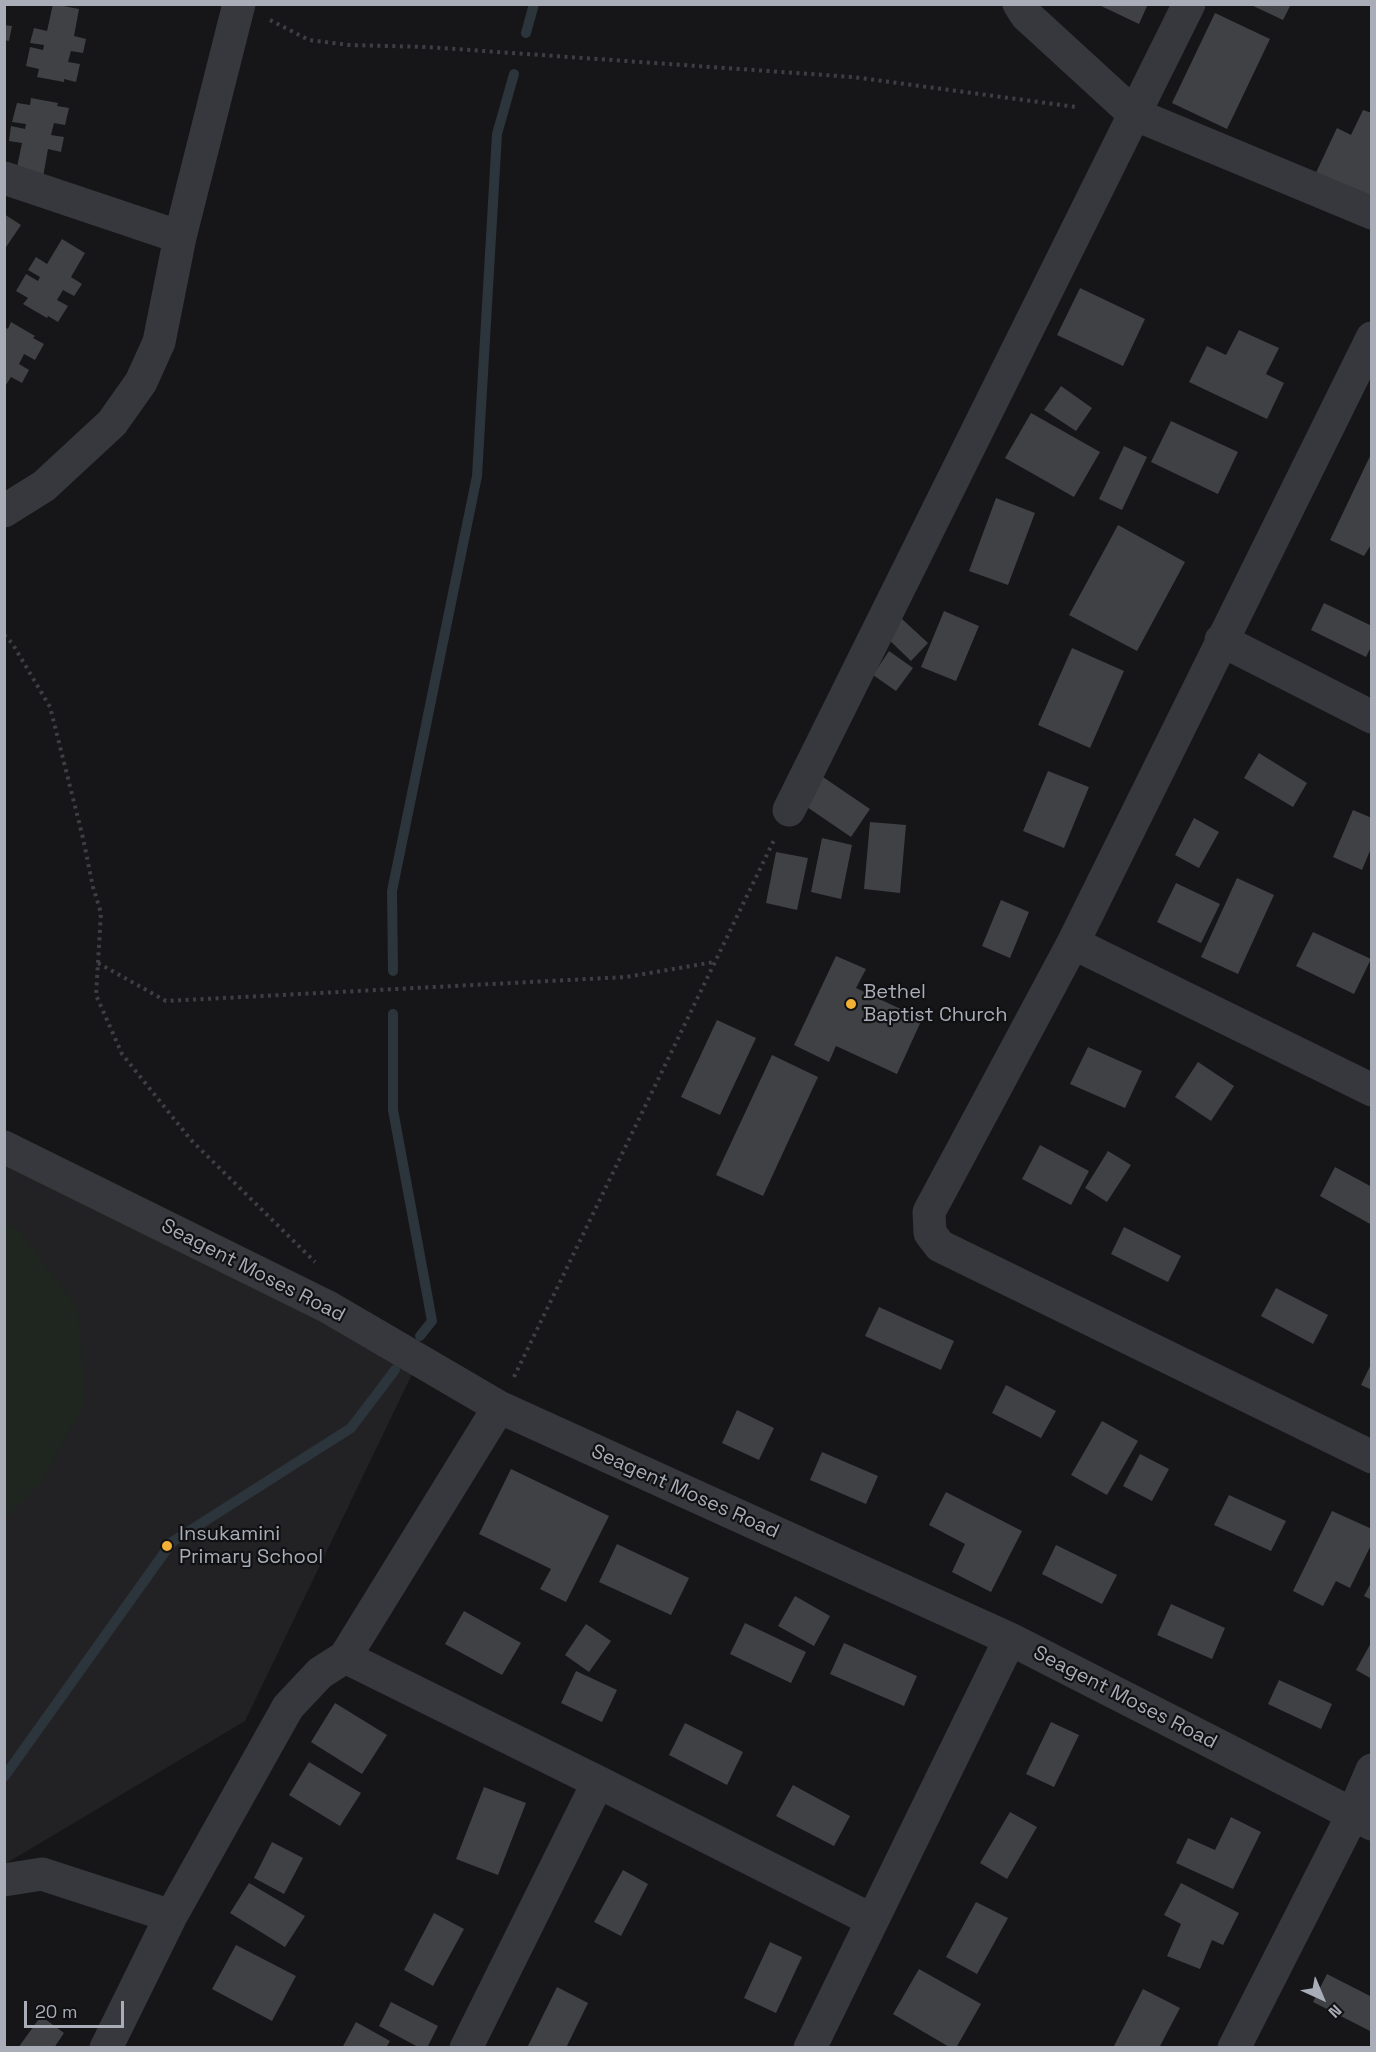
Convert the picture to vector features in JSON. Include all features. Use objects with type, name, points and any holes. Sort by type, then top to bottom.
[{"type":"street","points":[[1019,4],[1026,15],[1134,114],[1371,213]]},
{"type":"street","points":[[789,810],[1189,4]]},
{"type":"street","points":[[4,511],[44,486],[112,423],[141,382],[159,342],[180,237],[252,11]]},
{"type":"street","points":[[4,178],[180,237]]},
{"type":"street","points":[[1367,359],[1221,639],[1073,943],[929,1212],[930,1233],[940,1246],[1371,1457]]},
{"type":"street","points":[[1221,639],[1371,717]]},
{"type":"street","points":[[1073,943],[1371,1090]]},
{"type":"street","name":"Seagent Moses Road","points":[[4,1147],[328,1307],[499,1407],[1010,1639],[1362,1819]]},
{"type":"street","points":[[106,2048],[171,1916],[288,1707],[320,1673],[345,1657],[499,1407]]},
{"type":"street","points":[[810,2048],[1010,1639]]},
{"type":"street","points":[[345,1657],[872,1920]]},
{"type":"street","points":[[1234,2048],[1362,1819],[1371,1770]]},
{"type":"street","points":[[466,2048],[598,1782]]},
{"type":"street","points":[[4,1880],[42,1874],[171,1916]]},
{"type":"path","points":[[252,11],[309,40],[349,45],[427,47],[853,77],[1134,114]]},
{"type":"path","points":[[4,635],[12,643],[50,707],[101,913],[96,995],[122,1053],[191,1140],[308,1254],[328,1281],[328,1307]]},
{"type":"path","points":[[499,1407],[789,810]]},
{"type":"path","points":[[98,963],[166,1001],[626,977],[715,962]]},
{"type":"shaded area","name":"Insukamini Primary School","points":[[4,1164],[260,1287],[414,1370],[245,1721],[5,1864]]},
{"type":"shaded area","points":[[5,1223],[18,1229],[78,1309],[85,1402],[41,1483],[5,1518]]},
{"type":"building","points":[[53,4],[79,9],[74,36],[86,39],[83,53],[71,51],[68,62],[80,64],[76,82],[37,77],[39,69],[26,66],[30,47],[43,50],[44,45],[30,43],[34,28],[47,31]]},
{"type":"building","points":[[1097,4],[1148,4],[1139,24]]},
{"type":"building","points":[[1249,4],[1291,4],[1283,20]]},
{"type":"building","points":[[1215,13],[1270,39],[1227,129],[1172,103]]},
{"type":"building","points":[[4,25],[12,26],[9,41],[4,40]]},
{"type":"building","points":[[31,98],[58,103],[57,106],[69,108],[65,125],[54,123],[51,135],[64,137],[61,152],[48,149],[43,177],[16,172],[22,143],[9,141],[11,126],[25,129],[26,124],[12,122],[17,103],[30,105]]},
{"type":"building","points":[[1363,110],[1372,113],[1372,207],[1313,179],[1337,128],[1351,135]]},
{"type":"building","points":[[4,214],[21,225],[4,250]]},
{"type":"building","points":[[62,239],[85,253],[71,277],[82,284],[74,296],[63,290],[57,300],[68,306],[58,322],[23,304],[28,298],[16,291],[26,274],[38,281],[40,277],[28,270],[36,257],[47,264]]},
{"type":"building","points":[[1080,288],[1145,319],[1123,366],[1057,335]]},
{"type":"building","points":[[11,322],[44,344],[35,360],[24,354],[19,364],[29,370],[22,383],[11,377],[4,388],[4,327],[8,329]]},
{"type":"building","points":[[1239,330],[1279,348],[1266,374],[1284,383],[1267,419],[1189,382],[1207,346],[1226,355]]},
{"type":"building","points":[[1061,386],[1092,408],[1076,431],[1044,410]]},
{"type":"building","points":[[1031,413],[1100,452],[1074,497],[1005,458]]},
{"type":"building","points":[[1171,421],[1238,452],[1218,494],[1151,462]]},
{"type":"building","points":[[1124,446],[1147,457],[1122,510],[1099,499]]},
{"type":"building","points":[[1372,452],[1372,543],[1364,556],[1330,540]]},
{"type":"building","points":[[996,498],[1035,513],[1008,585],[969,571]]},
{"type":"building","points":[[1118,525],[1185,562],[1137,651],[1069,615]]},
{"type":"building","points":[[1324,603],[1372,626],[1372,645],[1366,657],[1311,630]]},
{"type":"building","points":[[944,611],[979,626],[956,681],[921,667]]},
{"type":"building","points":[[902,619],[928,643],[911,661],[885,636]]},
{"type":"building","points":[[1072,648],[1124,671],[1090,748],[1038,725]]},
{"type":"building","points":[[889,651],[913,668],[896,691],[873,675]]},
{"type":"building","points":[[1259,753],[1307,783],[1293,807],[1244,778]]},
{"type":"building","points":[[1048,771],[1089,787],[1064,848],[1023,831]]},
{"type":"building","points":[[820,775],[870,809],[851,837],[801,803]]},
{"type":"building","points":[[1353,810],[1372,818],[1372,846],[1362,870],[1333,857]]},
{"type":"building","points":[[1194,818],[1219,832],[1199,868],[1175,855]]},
{"type":"building","points":[[870,822],[906,825],[900,893],[864,889]]},
{"type":"building","points":[[822,838],[852,845],[841,899],[811,892]]},
{"type":"building","points":[[776,852],[808,858],[797,910],[766,903]]},
{"type":"building","points":[[1237,878],[1274,895],[1238,974],[1201,957]]},
{"type":"building","points":[[1176,883],[1220,904],[1201,943],[1157,922]]},
{"type":"building","points":[[1001,900],[1029,912],[1010,958],[982,946]]},
{"type":"building","points":[[1313,932],[1371,959],[1354,994],[1296,966]]},
{"type":"building","name":"Bethel Baptist Church","points":[[836,956],[866,969],[856,988],[922,1019],[897,1074],[836,1046],[829,1062],[794,1045]]},
{"type":"building","points":[[717,1020],[756,1038],[720,1115],[681,1097]]},
{"type":"building","points":[[1088,1047],[1142,1071],[1125,1108],[1070,1084]]},
{"type":"building","points":[[772,1055],[818,1077],[763,1196],[716,1175]]},
{"type":"building","points":[[1198,1062],[1234,1086],[1211,1121],[1175,1097]]},
{"type":"building","points":[[1040,1145],[1089,1171],[1071,1205],[1022,1179]]},
{"type":"building","points":[[1108,1151],[1131,1165],[1107,1202],[1085,1188]]},
{"type":"building","points":[[1335,1167],[1372,1187],[1372,1225],[1320,1196]]},
{"type":"building","points":[[1124,1227],[1181,1256],[1168,1282],[1111,1254]]},
{"type":"building","points":[[1276,1288],[1328,1315],[1313,1344],[1261,1316]]},
{"type":"building","points":[[879,1307],[954,1341],[941,1370],[865,1336]]},
{"type":"building","points":[[1372,1362],[1372,1390],[1361,1385]]},
{"type":"building","points":[[1006,1385],[1056,1411],[1041,1438],[992,1413]]},
{"type":"building","points":[[737,1410],[774,1428],[759,1460],[722,1443]]},
{"type":"building","points":[[1102,1421],[1138,1441],[1107,1495],[1071,1475]]},
{"type":"building","points":[[822,1452],[878,1476],[866,1504],[810,1480]]},
{"type":"building","points":[[1140,1454],[1169,1469],[1152,1501],[1123,1486]]},
{"type":"building","points":[[511,1469],[609,1516],[566,1602],[540,1589],[551,1569],[479,1534]]},
{"type":"building","points":[[946,1492],[1022,1531],[991,1592],[952,1572],[965,1544],[929,1525]]},
{"type":"building","points":[[1229,1495],[1286,1521],[1271,1551],[1214,1525]]},
{"type":"building","points":[[1332,1511],[1372,1529],[1372,1543],[1350,1588],[1336,1581],[1323,1606],[1293,1591]]},
{"type":"building","points":[[617,1544],[689,1578],[671,1615],[599,1582]]},
{"type":"building","points":[[1056,1545],[1117,1575],[1102,1604],[1042,1574]]},
{"type":"building","points":[[1372,1581],[1372,1600],[1364,1596]]},
{"type":"building","points":[[795,1596],[830,1616],[814,1646],[778,1626]]},
{"type":"building","points":[[1171,1604],[1225,1628],[1212,1659],[1157,1635]]},
{"type":"building","points":[[464,1611],[521,1643],[502,1675],[445,1644]]},
{"type":"building","points":[[745,1623],[806,1652],[791,1683],[730,1654]]},
{"type":"building","points":[[586,1624],[611,1641],[589,1672],[565,1655]]},
{"type":"building","points":[[1372,1641],[1372,1679],[1356,1670]]},
{"type":"building","points":[[844,1643],[917,1676],[904,1706],[830,1674]]},
{"type":"building","points":[[576,1671],[617,1690],[602,1722],[561,1703]]},
{"type":"building","points":[[1279,1680],[1332,1704],[1321,1729],[1268,1704]]},
{"type":"building","points":[[335,1703],[387,1735],[362,1774],[311,1742]]},
{"type":"building","points":[[1051,1722],[1079,1735],[1054,1787],[1026,1774]]},
{"type":"building","points":[[685,1723],[743,1752],[727,1785],[669,1755]]},
{"type":"building","points":[[309,1762],[361,1793],[340,1826],[289,1795]]},
{"type":"building","points":[[793,1785],[850,1816],[834,1846],[776,1816]]},
{"type":"building","points":[[484,1787],[526,1803],[498,1875],[456,1859]]},
{"type":"building","points":[[1010,1812],[1037,1827],[1007,1879],[980,1863]]},
{"type":"building","points":[[1231,1817],[1261,1832],[1233,1889],[1176,1863],[1188,1838],[1215,1850]]},
{"type":"building","points":[[272,1842],[303,1858],[284,1894],[254,1878]]},
{"type":"building","points":[[623,1870],[648,1884],[621,1936],[594,1922]]},
{"type":"building","points":[[249,1883],[305,1916],[285,1947],[230,1913]]},
{"type":"building","points":[[1181,1883],[1239,1913],[1223,1945],[1212,1940],[1200,1969],[1167,1956],[1181,1924],[1164,1915]]},
{"type":"building","points":[[976,1902],[1008,1918],[977,1974],[946,1957]]},
{"type":"building","points":[[434,1913],[464,1929],[433,1986],[404,1970]]},
{"type":"building","points":[[770,1942],[802,1957],[776,2013],[744,1998]]},
{"type":"building","points":[[236,1945],[296,1976],[272,2021],[212,1989]]},
{"type":"building","points":[[919,1969],[981,2004],[956,2048],[951,2048],[893,2014]]},
{"type":"building","points":[[1327,1974],[1372,1997],[1372,2032],[1313,2002]]},
{"type":"building","points":[[557,1987],[588,2003],[566,2048],[527,2048]]},
{"type":"building","points":[[1143,1989],[1180,2008],[1159,2048],[1113,2048]]},
{"type":"building","points":[[391,2002],[438,2026],[427,2048],[420,2048],[379,2026]]},
{"type":"building","points":[[41,2016],[64,2033],[54,2048],[18,2048]]},
{"type":"building","points":[[356,2022],[390,2041],[386,2048],[342,2048]]},
{"type":"waterway","points":[[526,33],[534,4]]},
{"type":"waterway","points":[[393,971],[392,891],[477,476],[497,134],[514,74]]},
{"type":"waterway","points":[[393,1014],[393,1110],[432,1321],[420,1336]]},
{"type":"waterway","points":[[4,1777],[172,1542],[351,1428],[395,1370]]},
{"type":"place","name":"Bethel Baptist Church","points":[[851,1004]]},
{"type":"place","name":"Insukamini Primary School","points":[[167,1546]]}]
